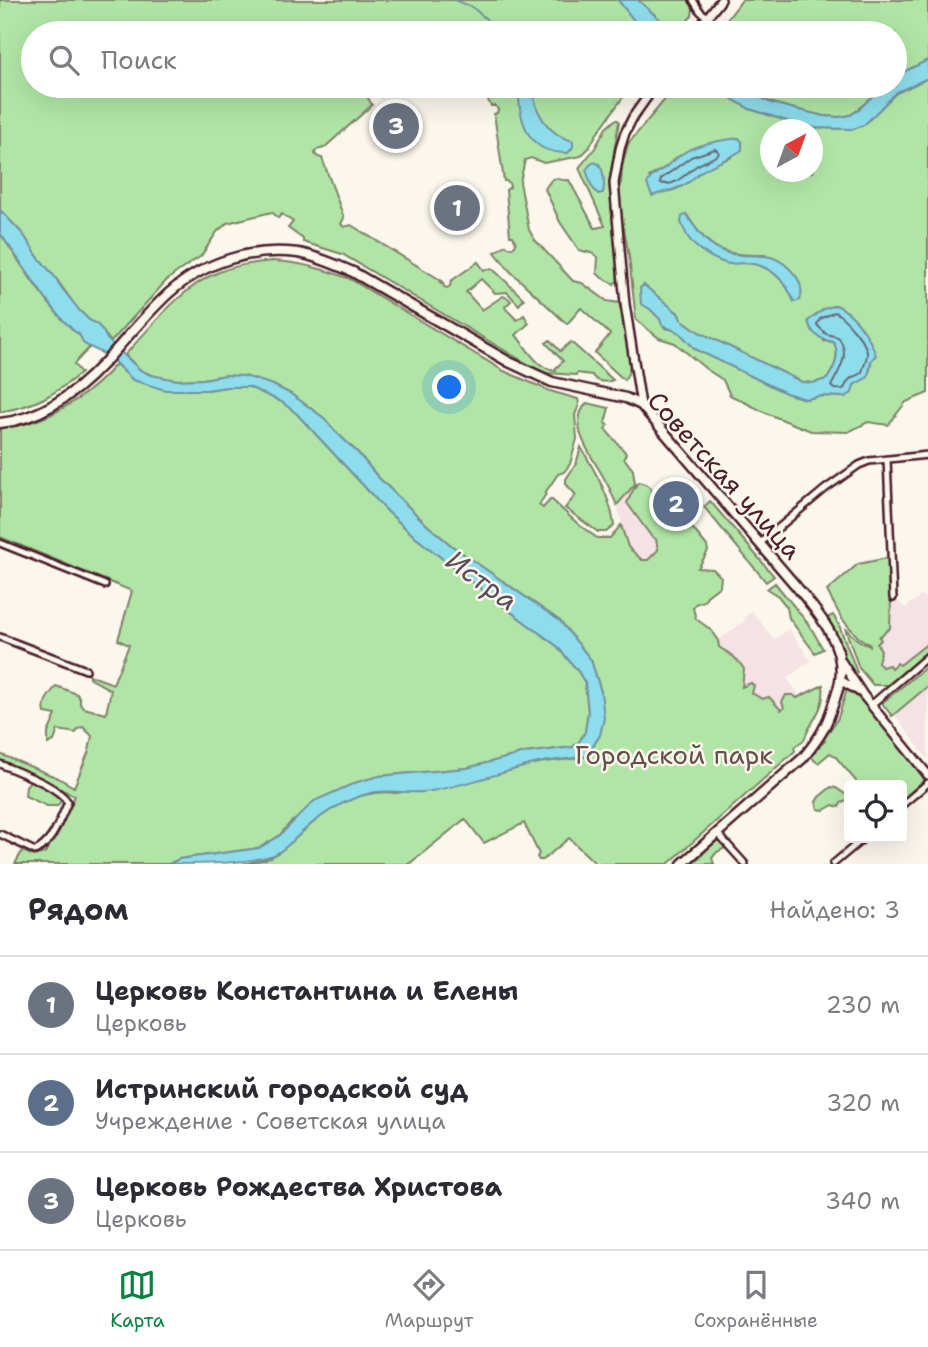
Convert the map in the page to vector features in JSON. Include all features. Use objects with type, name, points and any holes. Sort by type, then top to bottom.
[{"type":"main road","points":[[706,21],[721,0]]},
{"type":"main road","points":[[640,405],[624,296],[614,183],[625,133],[646,98]]},
{"type":"main road","name":"Советская улица","points":[[0,423],[44,412],[71,393],[91,376],[169,293],[212,265],[240,255],[272,251],[300,253],[329,262],[354,272],[509,362],[552,382],[626,398],[640,405],[821,617],[835,643],[840,661],[863,695],[928,775]]},
{"type":"main road","points":[[682,864],[803,758],[820,738],[841,680],[840,661]]},
{"type":"main road","name":"Советская улица","points":[[841,680],[863,695]]},
{"type":"street","points":[[693,0],[708,18]]},
{"type":"street","points":[[759,544],[849,471],[869,461],[928,455]]},
{"type":"street","points":[[887,459],[893,598]]},
{"type":"street","points":[[0,543],[105,585]]},
{"type":"street","points":[[0,638],[86,670]]},
{"type":"street","points":[[871,705],[928,656]]},
{"type":"street","points":[[0,764],[52,789],[68,802],[44,847],[35,850],[0,835]]},
{"type":"street","points":[[907,802],[928,783]]},
{"type":"street","points":[[717,833],[745,864]]},
{"type":"street","points":[[833,864],[858,843]]},
{"type":"shaded area","points":[[635,484],[648,501],[663,567],[642,560],[628,547],[617,505]]},
{"type":"shaded area","points":[[888,558],[891,598],[905,608],[922,595],[928,602],[928,650],[888,685],[873,685],[859,668],[871,647],[842,619],[827,591],[858,564]]},
{"type":"shaded area","points":[[752,611],[774,640],[789,629],[811,661],[787,678],[800,696],[781,710],[759,705],[708,648],[746,620],[744,617]]},
{"type":"shaded area","points":[[928,686],[928,759],[894,714]]},
{"type":"green space","points":[[0,0],[618,0],[635,21],[21,21],[21,98],[368,98],[372,105],[324,148],[316,150],[315,154],[322,158],[344,218],[341,224],[344,227],[351,225],[442,281],[440,282],[447,288],[451,281],[478,262],[484,270],[493,269],[524,299],[519,305],[507,292],[495,293],[481,279],[466,292],[482,310],[503,296],[508,298],[511,301],[506,309],[517,320],[524,315],[529,323],[516,335],[538,362],[556,371],[563,361],[546,343],[550,340],[560,351],[571,342],[613,380],[601,381],[592,375],[577,373],[547,373],[531,366],[342,254],[303,242],[303,239],[288,228],[293,222],[282,214],[278,218],[272,212],[227,223],[217,232],[201,256],[166,281],[111,342],[97,324],[77,308],[23,234],[0,210]]},
{"type":"green space","points":[[638,0],[688,0],[693,7],[692,16],[687,21],[662,21]]},
{"type":"green space","points":[[742,0],[928,0],[928,60],[907,71],[907,21],[726,21]]},
{"type":"green space","points":[[928,78],[928,393],[906,402],[888,425],[868,422],[848,432],[811,431],[730,395],[723,380],[675,343],[659,338],[636,320],[629,257],[620,216],[622,167],[628,144],[666,98],[731,98],[750,109],[781,119],[760,119],[760,182],[823,182],[823,128],[853,129],[864,125],[890,98],[907,98],[907,88]],"holes":[[[677,157],[732,157],[716,163],[679,188],[669,191],[662,192],[649,177]],[[687,215],[695,227],[719,249],[738,254],[765,255],[800,300],[794,301],[776,274],[762,266],[728,263],[718,259],[682,217]],[[644,286],[678,313],[681,319],[699,332],[802,382],[813,383],[827,379],[837,357],[834,342],[824,341],[816,314],[836,305],[871,361],[870,370],[845,397],[821,396],[805,399],[786,393],[695,349],[680,333],[665,328],[650,309]]]},
{"type":"green space","points":[[487,98],[622,98],[581,156],[544,163],[531,158],[525,160],[520,182],[529,230],[535,240],[573,281],[582,283],[607,301],[619,303],[630,356],[629,371],[624,380],[595,353],[610,334],[581,308],[567,324],[510,271],[495,252],[506,245],[512,248],[516,243],[513,236],[510,236],[506,190],[510,187],[509,183],[504,181],[494,114],[498,110],[496,106],[491,106]]},
{"type":"green space","points":[[761,98],[871,98],[862,107],[843,117],[809,113]]},
{"type":"green space","points":[[615,120],[619,122],[609,182],[618,280],[614,284],[597,273],[598,257],[579,250],[560,222],[545,189],[556,178],[569,180],[595,228],[605,226],[579,168],[606,128]]},
{"type":"green space","points":[[0,233],[46,299],[90,347],[74,364],[81,373],[61,388],[34,403],[0,412]]},
{"type":"green space","name":"Городской парк","points":[[272,261],[312,267],[350,279],[504,371],[550,391],[578,399],[575,415],[577,439],[570,464],[564,472],[558,474],[539,505],[543,508],[551,499],[597,538],[610,538],[621,525],[628,547],[642,560],[648,560],[658,550],[656,539],[627,503],[638,482],[647,485],[660,513],[669,521],[689,524],[707,546],[708,551],[698,568],[713,569],[721,577],[720,586],[693,608],[696,619],[714,634],[719,647],[735,658],[744,669],[742,687],[751,683],[754,686],[752,693],[762,699],[769,697],[781,710],[784,708],[782,702],[786,695],[797,698],[823,685],[820,708],[804,740],[794,747],[795,751],[668,864],[596,864],[569,838],[543,860],[539,860],[539,854],[524,823],[484,843],[465,819],[409,864],[242,864],[273,856],[331,809],[356,797],[382,792],[396,793],[521,766],[587,756],[600,735],[601,692],[591,660],[560,621],[452,546],[427,525],[324,418],[291,394],[273,385],[226,375],[203,379],[165,379],[140,370],[125,355],[168,308],[205,278],[232,268]]},
{"type":"green space","points":[[116,364],[133,380],[190,390],[249,387],[282,402],[297,414],[386,510],[415,537],[557,646],[585,683],[588,712],[585,732],[579,742],[573,747],[525,753],[467,768],[379,776],[291,822],[279,836],[259,848],[179,859],[169,864],[15,864],[22,851],[34,856],[45,853],[75,796],[0,760],[0,754],[74,787],[89,751],[92,736],[83,727],[76,733],[58,730],[54,741],[48,744],[48,733],[56,715],[45,713],[46,702],[56,686],[77,694],[84,708],[106,714],[111,690],[89,678],[89,675],[113,684],[129,645],[118,640],[132,591],[0,537],[0,428],[18,426],[53,414],[87,392]]},
{"type":"green space","points":[[587,403],[609,408],[605,423],[608,425],[605,429],[626,453],[624,458],[633,470],[635,484],[617,505],[580,432],[581,412]]},
{"type":"green space","points":[[581,447],[610,505],[614,526],[606,532],[598,532],[565,508],[576,495],[566,484],[566,479],[576,464]]},
{"type":"green space","points":[[710,501],[774,576],[766,582],[704,507]]},
{"type":"green space","points":[[888,558],[890,628],[879,637],[881,640],[877,644],[881,650],[878,662],[882,667],[889,665],[891,668],[897,663],[900,665],[928,643],[928,650],[888,685],[873,685],[859,668],[845,628],[859,641],[870,645],[858,637],[842,619],[827,591],[858,564]]},
{"type":"green space","points":[[775,583],[810,626],[823,649],[815,653],[789,618],[787,607],[778,596],[767,589]]},
{"type":"green space","points":[[833,615],[857,672],[855,673],[845,661],[827,618]]},
{"type":"green space","points":[[926,667],[928,686],[892,716],[882,703]]},
{"type":"green space","points":[[847,689],[878,718],[924,780],[907,795],[907,780],[855,780],[830,753],[818,763],[811,755],[825,741],[838,718]]},
{"type":"green space","points":[[30,781],[48,788],[61,801],[57,806],[47,806],[25,796],[26,786]]},
{"type":"green space","points":[[831,787],[844,793],[844,801],[839,807],[833,805],[824,810],[818,809],[816,802]]},
{"type":"green space","points":[[718,839],[723,840],[727,847],[712,858],[714,864],[688,864],[701,857]]},
{"type":"water","points":[[618,0],[638,0],[662,21],[634,21]]},
{"type":"water","points":[[928,60],[928,78],[907,87],[907,70]]},
{"type":"water","points":[[519,98],[535,98],[539,113],[549,128],[573,141],[573,147],[568,153],[544,149],[535,142],[525,128]]},
{"type":"water","points":[[730,98],[762,98],[771,103],[824,116],[850,115],[871,98],[891,98],[864,125],[853,129],[823,128],[823,119],[781,119],[750,109]]},
{"type":"water","points":[[739,138],[742,150],[702,171],[685,185],[652,196],[647,184],[649,181],[682,154],[704,144]]},
{"type":"water","points":[[594,162],[599,164],[602,170],[603,193],[598,194],[592,187],[586,170]]},
{"type":"water","name":"Истра","points":[[0,210],[23,234],[80,311],[97,324],[107,339],[140,370],[177,380],[226,375],[245,376],[291,394],[324,418],[427,525],[452,546],[560,621],[591,660],[601,692],[604,718],[600,735],[587,756],[541,762],[431,791],[367,794],[330,810],[274,855],[237,862],[169,864],[179,859],[259,848],[279,836],[314,801],[357,782],[379,776],[467,768],[525,753],[573,747],[585,732],[588,712],[585,683],[557,646],[415,537],[386,510],[297,414],[282,402],[249,387],[165,390],[133,380],[108,356],[84,344],[79,334],[62,319],[41,292],[0,233]]},
{"type":"water","points":[[686,214],[714,247],[740,255],[768,256],[786,265],[800,284],[800,300],[794,302],[781,280],[762,266],[729,264],[700,250],[688,237],[681,222]]},
{"type":"water","points":[[644,285],[699,332],[802,382],[813,383],[827,379],[836,361],[834,342],[817,336],[808,321],[824,309],[836,305],[855,319],[876,355],[871,361],[868,377],[854,385],[852,393],[845,397],[821,396],[805,399],[786,393],[695,349],[680,333],[662,325],[650,309],[641,304],[640,288]]},
{"type":"waterway","points":[[455,0],[472,7],[488,21]]},
{"type":"place","name":"Церковь Рождества Христова","points":[[396,126]]},
{"type":"place","name":"Церковь Константина и Елены","points":[[457,208]]},
{"type":"place","name":"Истринский городской суд","points":[[676,504]]}]
